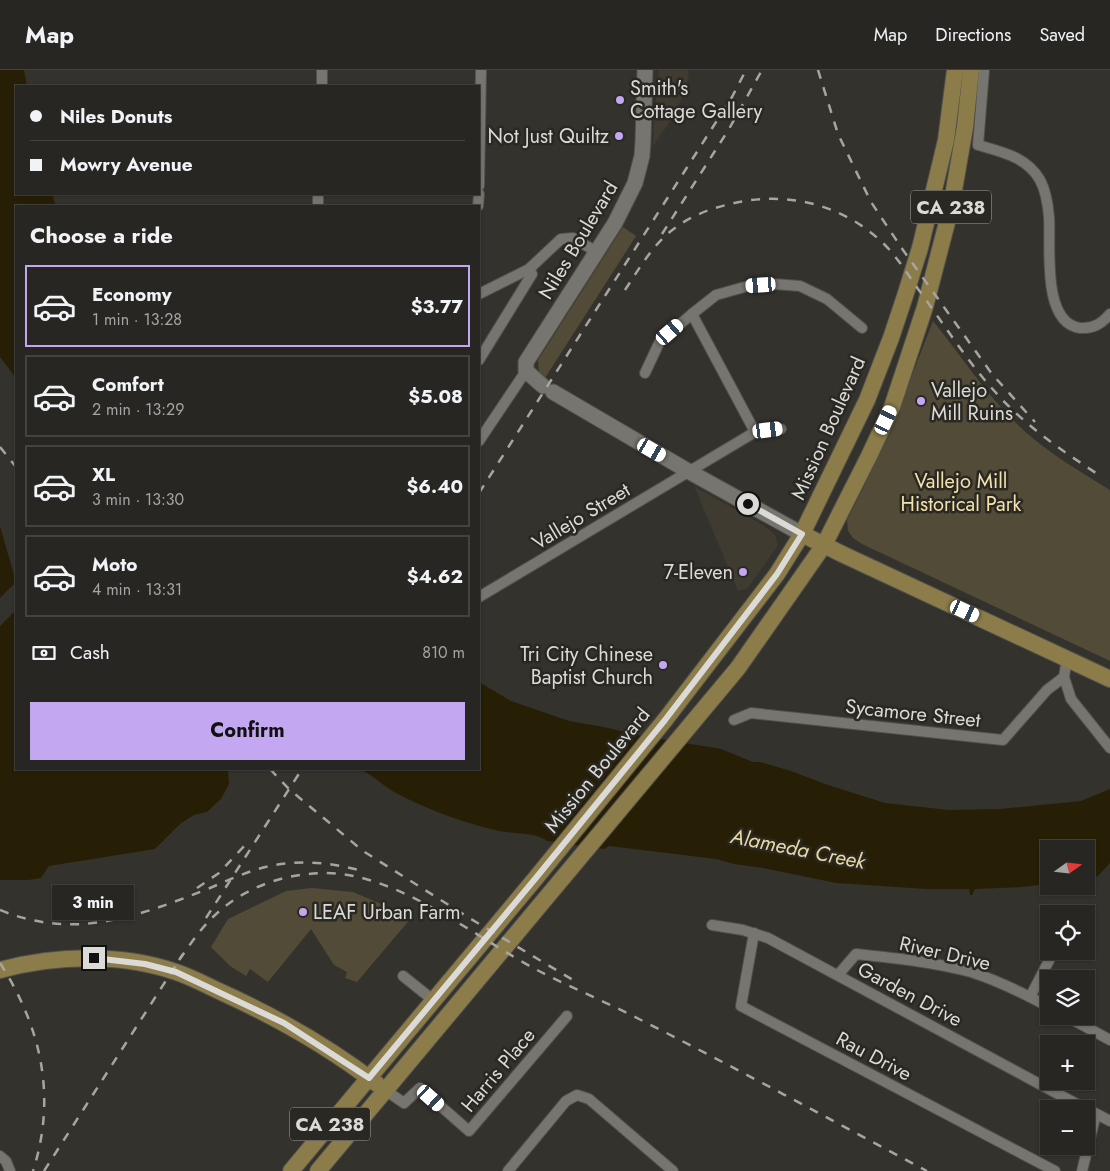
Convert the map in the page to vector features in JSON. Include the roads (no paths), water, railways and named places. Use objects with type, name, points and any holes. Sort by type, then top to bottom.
[{"type":"main road","name":"Niles Boulevard","points":[[526,371],[526,362],[623,210],[635,183],[639,171],[643,141],[645,70]]},
{"type":"main road","name":"Mission Boulevard","points":[[292,1171],[665,720],[777,574],[802,534],[866,400],[891,338],[920,248],[946,140],[955,70]]},
{"type":"main road","name":"Mission Boulevard","points":[[318,1171],[692,724],[760,638],[824,545],[892,407],[925,307],[951,207],[961,151],[971,70]]},
{"type":"main road","points":[[526,371],[548,389],[688,471],[802,534],[1110,679]]},
{"type":"main road","points":[[0,970],[22,964],[56,959],[113,960],[145,964],[176,972],[284,1023],[385,1090]]},
{"type":"main road","points":[[0,975],[41,966],[76,964],[112,965],[158,973],[229,996]]},
{"type":"street","points":[[322,70],[322,85]]},
{"type":"street","points":[[480,128],[481,70]]},
{"type":"street","points":[[984,70],[978,145],[1014,156],[1028,166],[1040,180],[1046,198],[1049,218],[1049,271],[1052,296],[1064,319],[1072,325],[1081,328],[1100,324],[1110,314]]},
{"type":"street","points":[[480,294],[529,269],[561,239],[573,238],[597,252]]},
{"type":"street","points":[[480,356],[532,274],[529,269]]},
{"type":"street","points":[[645,373],[660,341],[716,295],[748,286],[774,284],[800,286],[827,299],[862,328]]},
{"type":"street","points":[[692,314],[755,432]]},
{"type":"street","points":[[480,440],[526,371]]},
{"type":"street","name":"Vallejo Street","points":[[480,596],[755,432],[781,429]]},
{"type":"street","points":[[1067,658],[1064,677],[1071,699],[1110,748]]},
{"type":"street","name":"Sycamore Street","points":[[734,720],[750,713],[1002,740],[1047,690],[1064,677]]},
{"type":"street","name":"Garden Drive","points":[[712,924],[768,938],[1069,1100]]},
{"type":"street","name":"Rau Drive","points":[[754,933],[741,1006],[1055,1171]]},
{"type":"street","name":"River Drive","points":[[838,975],[856,954],[912,959],[972,973],[1040,1002]]},
{"type":"street","points":[[1030,997],[1049,960]]},
{"type":"street","points":[[403,976],[433,1000]]},
{"type":"street","name":"Harris Place","points":[[385,1090],[404,1103],[420,1088],[469,1131],[567,1016]]},
{"type":"street","points":[[1082,1025],[1110,1040]]},
{"type":"street","points":[[508,1171],[566,1101],[577,1095],[589,1099],[673,1171]]},
{"type":"street","points":[[1082,1171],[1096,1114]]},
{"type":"street","name":"Garden Drive","points":[[1096,1114],[1110,1121]]},
{"type":"street","points":[[0,1156],[6,1160],[10,1171]]},
{"type":"water","points":[[0,70],[24,70],[27,85],[15,85],[15,195],[52,195],[56,205],[15,205],[15,377],[0,357]]},
{"type":"water","points":[[0,526],[15,583],[0,598]]},
{"type":"water","points":[[15,611],[15,770],[228,770],[229,784],[221,799],[207,812],[194,815],[180,824],[155,849],[49,866],[41,878],[0,880],[0,626]]},
{"type":"water","name":"Alameda Creek","points":[[480,683],[511,701],[569,721],[721,749],[753,762],[760,762],[791,771],[885,803],[949,810],[1000,809],[1081,801],[1110,789],[1110,863],[1098,876],[1095,876],[1095,840],[1040,840],[1040,885],[975,889],[972,895],[970,895],[969,889],[926,889],[836,883],[716,859],[609,846],[604,849],[547,841],[537,836],[499,831],[459,820],[394,792],[361,770],[480,770]]},
{"type":"railway","points":[[480,491],[732,97],[746,70]]},
{"type":"railway","points":[[662,234],[729,129],[762,70]]},
{"type":"railway","points":[[818,70],[838,134],[871,202],[992,374],[1035,422]]},
{"type":"railway","points":[[625,290],[646,258],[664,237],[690,218],[704,212],[726,205],[768,199],[810,203],[830,209],[849,218],[867,230],[889,249],[966,357],[1010,407],[1047,439],[1102,477]]},
{"type":"railway","points":[[0,447],[15,466]]},
{"type":"railway","points":[[271,770],[289,789],[363,851],[573,980]]},
{"type":"railway","points":[[206,918],[301,770]]},
{"type":"railway","points":[[197,888],[219,873],[247,843]]},
{"type":"railway","points":[[0,910],[28,919],[55,924],[81,924],[107,921],[158,908],[250,872],[275,865],[318,863],[362,871]]},
{"type":"railway","points":[[179,960],[214,916],[238,897],[252,890],[281,879],[296,876],[327,873],[354,876],[382,884],[409,896],[539,971],[627,1013],[927,1171]]},
{"type":"railway","points":[[44,1171],[183,954]]},
{"type":"railway","points":[[0,963],[26,1012],[35,1037],[41,1063],[44,1089],[44,1116],[33,1171]]},
{"type":"place","name":"Smith's Cottage Gallery","points":[[620,100]]},
{"type":"place","name":"Not Just Quiltz","points":[[619,136]]},
{"type":"place","name":"Vallejo Mill Ruins","points":[[921,401]]},
{"type":"place","name":"7-Eleven","points":[[743,572]]},
{"type":"place","name":"Tri City Chinese Baptist Church","points":[[663,665]]},
{"type":"place","name":"LEAF Urban Farm","points":[[303,912]]},
{"type":"park label","name":"Vallejo Mill Historical Park","points":[[961,492]]}]
